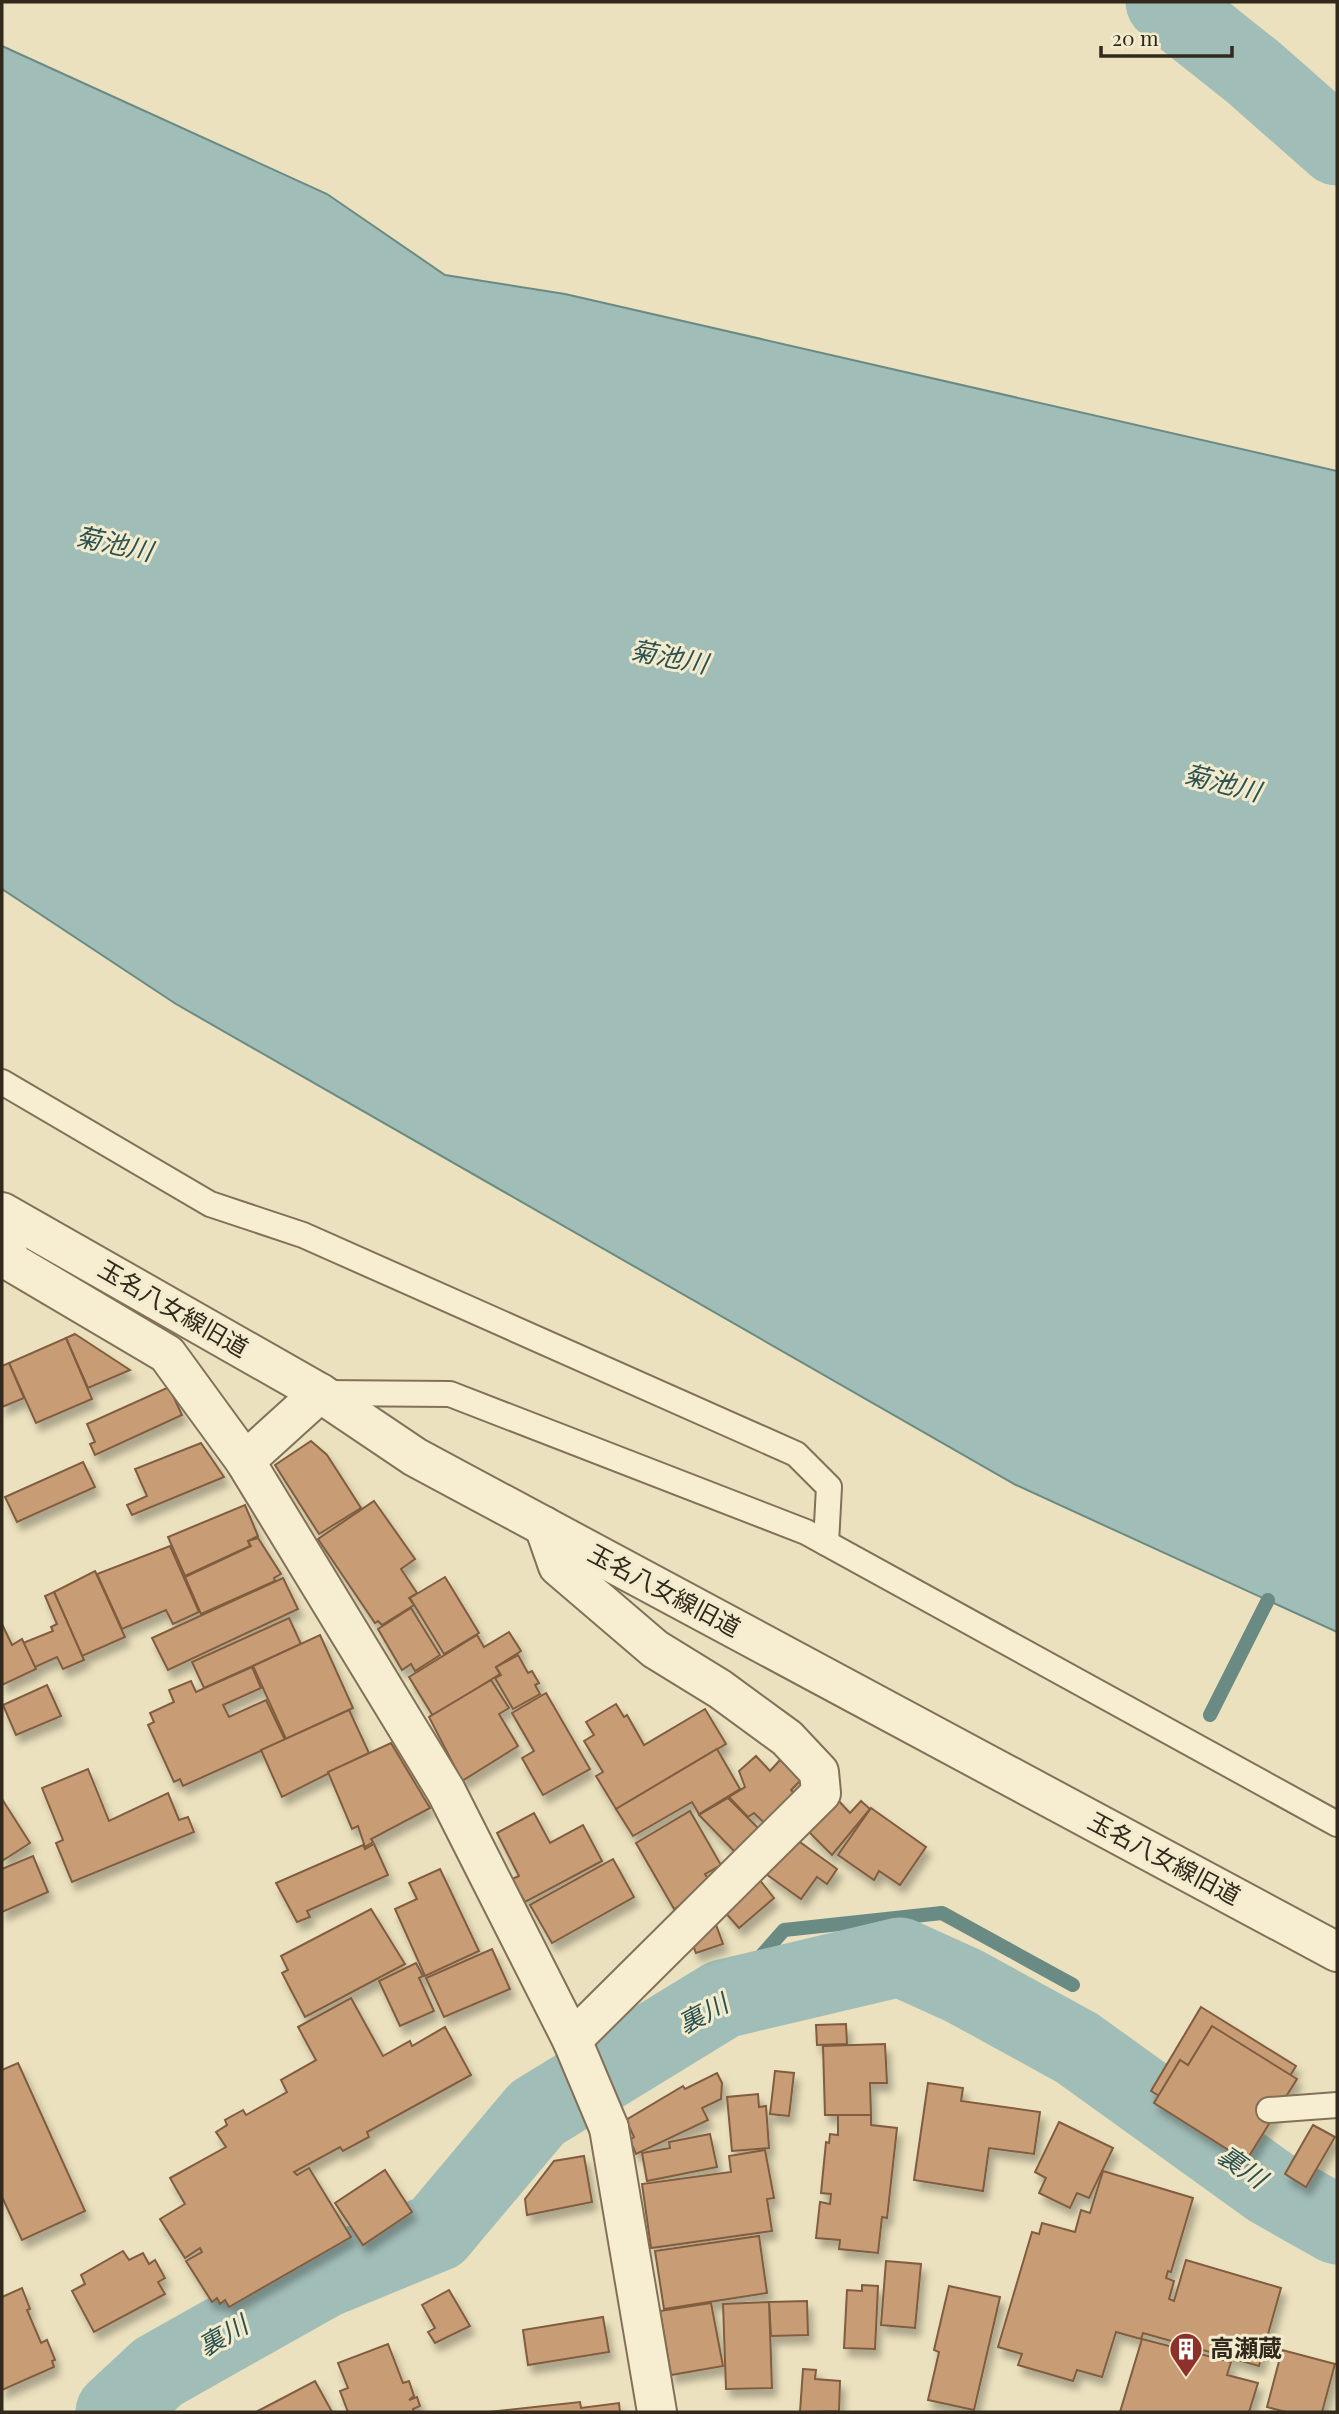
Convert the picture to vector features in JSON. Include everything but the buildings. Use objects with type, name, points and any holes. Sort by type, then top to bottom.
[{"type":"street","name":"玉名八女線旧道","points":[[2,1212],[320,1393],[415,1457],[1337,1952]]},
{"type":"street","points":[[2,1245],[13,1263],[167,1354],[245,1461],[446,1791],[574,2044],[609,2128],[657,2412]]},
{"type":"street","points":[[245,1461],[320,1393]]},
{"type":"street","points":[[544,1526],[558,1566],[655,1649],[720,1689],[787,1738],[819,1772],[821,1793],[574,2044]]},
{"type":"lane","points":[[2,1082],[210,1204],[303,1235],[796,1454],[829,1487],[826,1543]]},
{"type":"lane","points":[[320,1393],[450,1394],[806,1532],[1337,1824]]},
{"type":"lane","points":[[1269,2110],[1337,2105]]},
{"type":"water","name":"菊池川","points":[[2,46],[327,194],[445,275],[565,294],[1337,471],[1337,1632],[1016,1485],[176,1004],[2,889]]},
{"type":"waterway","points":[[1165,2],[1253,72],[1337,146]]},
{"type":"waterway","points":[[1210,1715],[1268,1600]]},
{"type":"waterway","points":[[723,1999],[784,1930],[942,1913],[1073,1985]]},
{"type":"waterway","name":"裏川","points":[[115,2412],[158,2372],[323,2279],[437,2232],[537,2113],[723,1999],[900,1957],[964,1986],[1077,2048],[1270,2187],[1337,2225]]},
{"type":"place","name":"高瀬蔵","points":[[1186,2379]]}]
